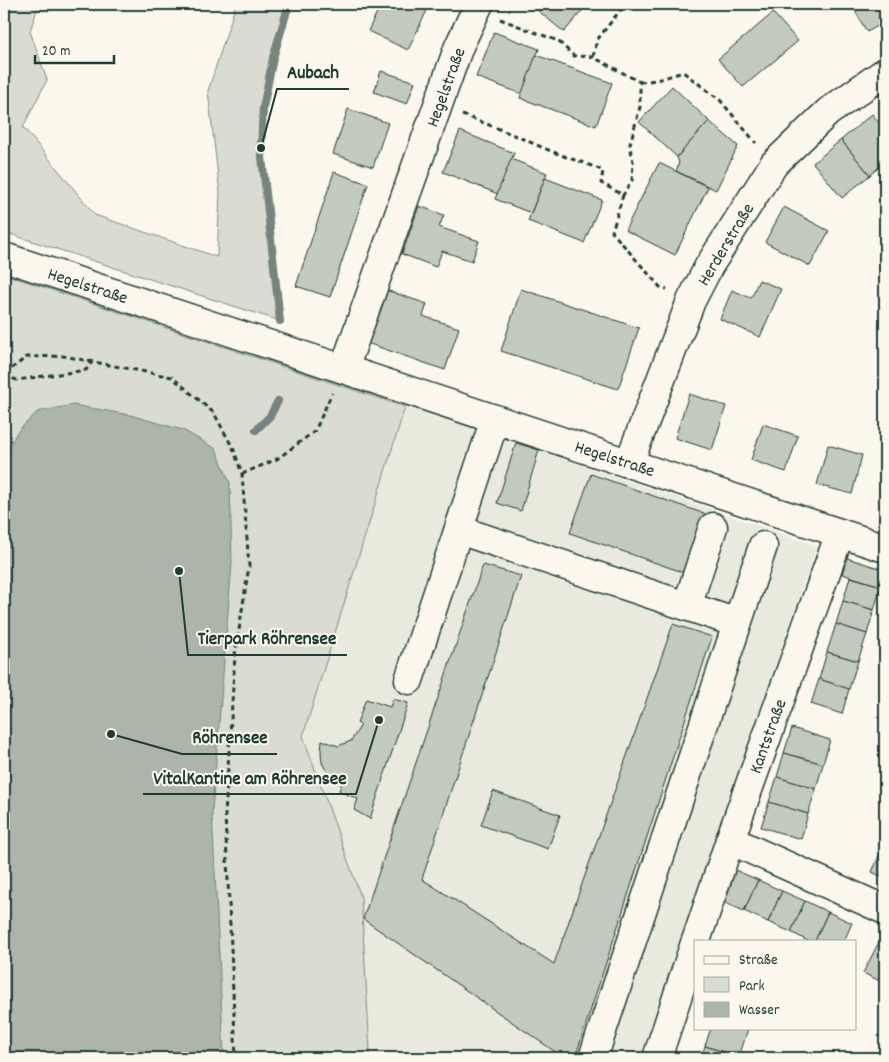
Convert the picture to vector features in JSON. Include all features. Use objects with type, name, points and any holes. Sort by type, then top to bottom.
[{"type":"street","name":"Hegelstraße","points":[[344,369],[460,46],[478,6]]},
{"type":"street","name":"Herderstraße","points":[[629,463],[691,301],[709,266],[774,164],[828,112],[885,72]]},
{"type":"street","name":"Hegelstraße","points":[[4,257],[885,548]]},
{"type":"street","points":[[409,680],[496,419]]},
{"type":"street","points":[[687,606],[713,527]]},
{"type":"street","points":[[459,530],[737,623]]},
{"type":"street","name":"Kantstraße","points":[[697,940],[730,840],[840,533]]},
{"type":"street","points":[[593,1058],[763,546]]},
{"type":"street","points":[[730,840],[885,910]]},
{"type":"street","name":"Kantstraße","points":[[657,1058],[694,948]]},
{"type":"path","points":[[593,57],[597,40],[625,4]]},
{"type":"path","points":[[478,6],[558,42],[574,56],[593,57],[640,82],[682,72],[720,100],[774,164]]},
{"type":"path","points":[[640,82],[640,107],[630,144],[633,162],[632,180],[623,195],[612,232],[660,286],[691,301]]},
{"type":"path","points":[[438,107],[499,127],[558,154],[586,162],[603,171],[601,183],[623,195]]},
{"type":"path","points":[[4,375],[27,357],[63,356],[172,377],[214,414],[234,450],[242,474],[249,566],[235,655],[225,815],[236,1058]]},
{"type":"path","points":[[4,375],[17,380],[86,370],[92,362]]},
{"type":"path","points":[[242,474],[277,459],[315,431],[344,369]]},
{"type":"shaded area","points":[[405,407],[539,450],[817,546],[641,1058],[368,1058],[370,1051],[303,736]]},
{"type":"green space","points":[[4,4],[39,4],[30,31],[47,80],[23,127],[95,215],[217,257],[220,193],[208,91],[236,4],[289,4],[273,58],[263,108],[261,148],[280,321],[4,232]]},
{"type":"green space","points":[[4,274],[405,407],[303,736],[361,897],[370,1051],[368,1058],[4,1058]]},
{"type":"water","points":[[73,405],[130,415],[183,430],[216,449],[230,483],[232,563],[212,811],[224,1058],[4,1058],[4,456],[17,432],[37,412]]},
{"type":"building","points":[[381,4],[430,4],[408,50],[368,31]]},
{"type":"building","points":[[540,4],[588,4],[564,32],[536,9]]},
{"type":"building","points":[[851,4],[885,4],[885,22],[867,32]]},
{"type":"building","points":[[773,13],[798,41],[743,87],[718,59]]},
{"type":"building","points":[[494,32],[539,49],[522,94],[476,77]]},
{"type":"building","points":[[536,55],[612,83],[596,126],[520,98]]},
{"type":"building","points":[[381,71],[415,82],[407,104],[374,92]]},
{"type":"building","points":[[672,86],[709,121],[677,157],[639,122]]},
{"type":"building","points":[[348,109],[388,123],[373,167],[333,154]]},
{"type":"building","points":[[872,114],[885,130],[885,162],[870,175],[841,140]]},
{"type":"building","points":[[709,121],[738,146],[716,190],[676,171],[679,163],[677,157]]},
{"type":"building","points":[[460,131],[514,153],[498,194],[443,172]]},
{"type":"building","points":[[841,140],[870,175],[842,198],[813,163]]},
{"type":"building","points":[[511,159],[547,173],[531,213],[495,199]]},
{"type":"building","points":[[659,163],[708,187],[675,255],[625,230]]},
{"type":"building","points":[[334,172],[368,184],[330,297],[296,286]]},
{"type":"building","points":[[545,178],[602,200],[584,243],[528,221]]},
{"type":"building","points":[[419,206],[444,215],[439,227],[479,241],[472,261],[442,251],[436,267],[402,254]]},
{"type":"building","points":[[784,207],[829,231],[810,266],[765,242]]},
{"type":"building","points":[[759,280],[781,289],[760,337],[720,319],[732,290],[751,298]]},
{"type":"building","points":[[521,289],[639,328],[618,389],[501,351]]},
{"type":"building","points":[[386,290],[427,304],[423,316],[459,328],[445,370],[367,343]]},
{"type":"building","points":[[689,394],[726,406],[712,450],[675,438]]},
{"type":"building","points":[[763,424],[798,436],[786,472],[751,460]]},
{"type":"building","points":[[516,443],[539,450],[521,511],[497,503]]},
{"type":"building","points":[[828,445],[862,455],[852,494],[817,485]]},
{"type":"building","points":[[591,474],[705,514],[685,573],[570,533]]},
{"type":"building","points":[[847,558],[885,570],[881,586],[842,574]]},
{"type":"building","points":[[483,565],[521,576],[422,879],[554,964],[673,624],[712,637],[575,1058],[564,1058],[363,919]]},
{"type":"building","points":[[850,577],[881,586],[874,610],[843,601]]},
{"type":"building","points":[[843,601],[874,610],[867,634],[836,624]]},
{"type":"building","points":[[836,624],[867,634],[858,661],[827,652]]},
{"type":"building","points":[[827,652],[858,661],[849,689],[819,679]]},
{"type":"building","points":[[819,679],[849,689],[842,714],[811,704]]},
{"type":"building","points":[[366,699],[390,707],[393,699],[408,703],[370,819],[354,810],[358,799],[339,791],[342,782],[328,773],[322,763],[321,752],[322,740],[338,746],[351,741],[361,725],[357,723]]},
{"type":"building","points":[[792,728],[830,740],[823,764],[784,753]]},
{"type":"building","points":[[784,753],[823,764],[816,789],[777,777]]},
{"type":"building","points":[[777,777],[816,789],[808,814],[769,802]]},
{"type":"building","points":[[493,791],[560,815],[548,849],[481,825]]},
{"type":"building","points":[[769,802],[808,814],[801,839],[761,827]]},
{"type":"building","points":[[885,842],[885,878],[872,872]]},
{"type":"building","points":[[735,870],[758,880],[744,911],[721,901]]},
{"type":"building","points":[[758,880],[782,891],[768,922],[744,911]]},
{"type":"building","points":[[782,891],[805,901],[791,932],[768,922]]},
{"type":"building","points":[[805,901],[828,912],[815,940],[806,940],[791,932]]},
{"type":"building","points":[[828,912],[852,923],[844,940],[815,940]]},
{"type":"building","points":[[879,942],[885,946],[884,983],[863,973]]},
{"type":"building","points":[[710,1030],[748,1030],[739,1057],[705,1046]]},
{"type":"building","points":[[705,1046],[739,1057],[701,1058]]},
{"type":"waterway","points":[[280,321],[261,148],[263,108],[273,58],[289,4]]},
{"type":"waterway","points":[[256,430],[270,416],[278,401]]},
{"type":"place","name":"Aubach","points":[[261,148]]},
{"type":"place","name":"Tierpark Röhrensee","points":[[179,571]]},
{"type":"place","name":"VitalKantine am Röhrensee","points":[[379,720]]},
{"type":"place","name":"Röhrensee","points":[[111,734]]}]
